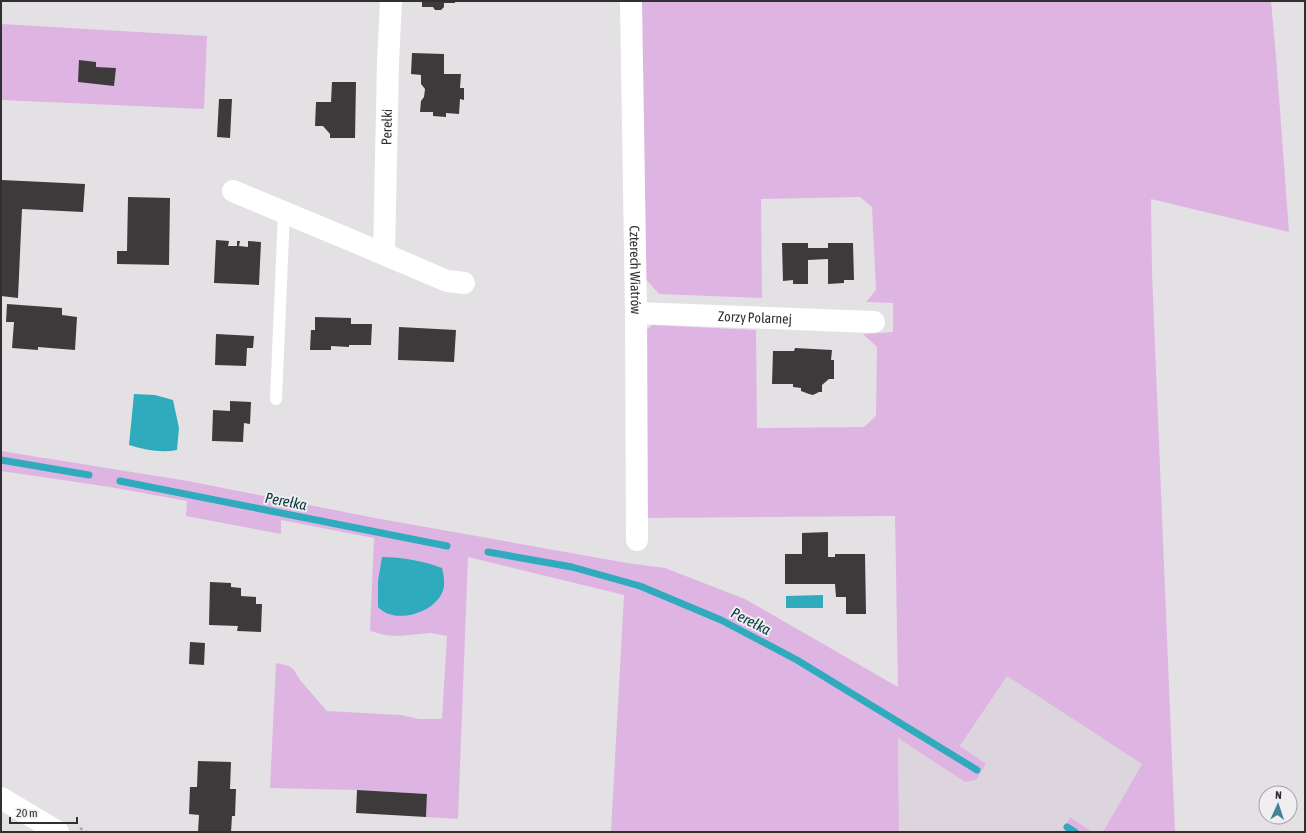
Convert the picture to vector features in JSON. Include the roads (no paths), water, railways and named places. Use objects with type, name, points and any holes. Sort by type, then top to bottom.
[{"type":"street","name":"Perełki","points":[[384,254],[390,1]]},
{"type":"street","name":"Czterech Wiatrów","points":[[631,1],[636,312],[637,540]]},
{"type":"street","points":[[233,191],[448,281],[464,283]]},
{"type":"street","name":"Zorzy Polarnej","points":[[636,312],[874,322]]},
{"type":"street","points":[[1,798],[58,832]]},
{"type":"lane","points":[[276,399],[284,213]]},
{"type":"water","points":[[134,394],[155,395],[173,400],[179,428],[177,450],[153,450],[129,445]]},
{"type":"water","points":[[382,557],[413,560],[442,568],[444,578],[443,592],[437,601],[425,610],[403,616],[388,614],[378,607],[378,581]]},
{"type":"water","points":[[823,595],[823,608],[786,608],[786,596]]},
{"type":"waterway","name":"Perełka","points":[[1,460],[89,475]]},
{"type":"waterway","name":"Perełka","points":[[120,481],[447,546]]},
{"type":"waterway","name":"Perełka","points":[[488,552],[572,567],[640,586],[721,620],[797,660],[977,770]]},
{"type":"waterway","name":"Perełka","points":[[1067,827],[1075,832]]}]
